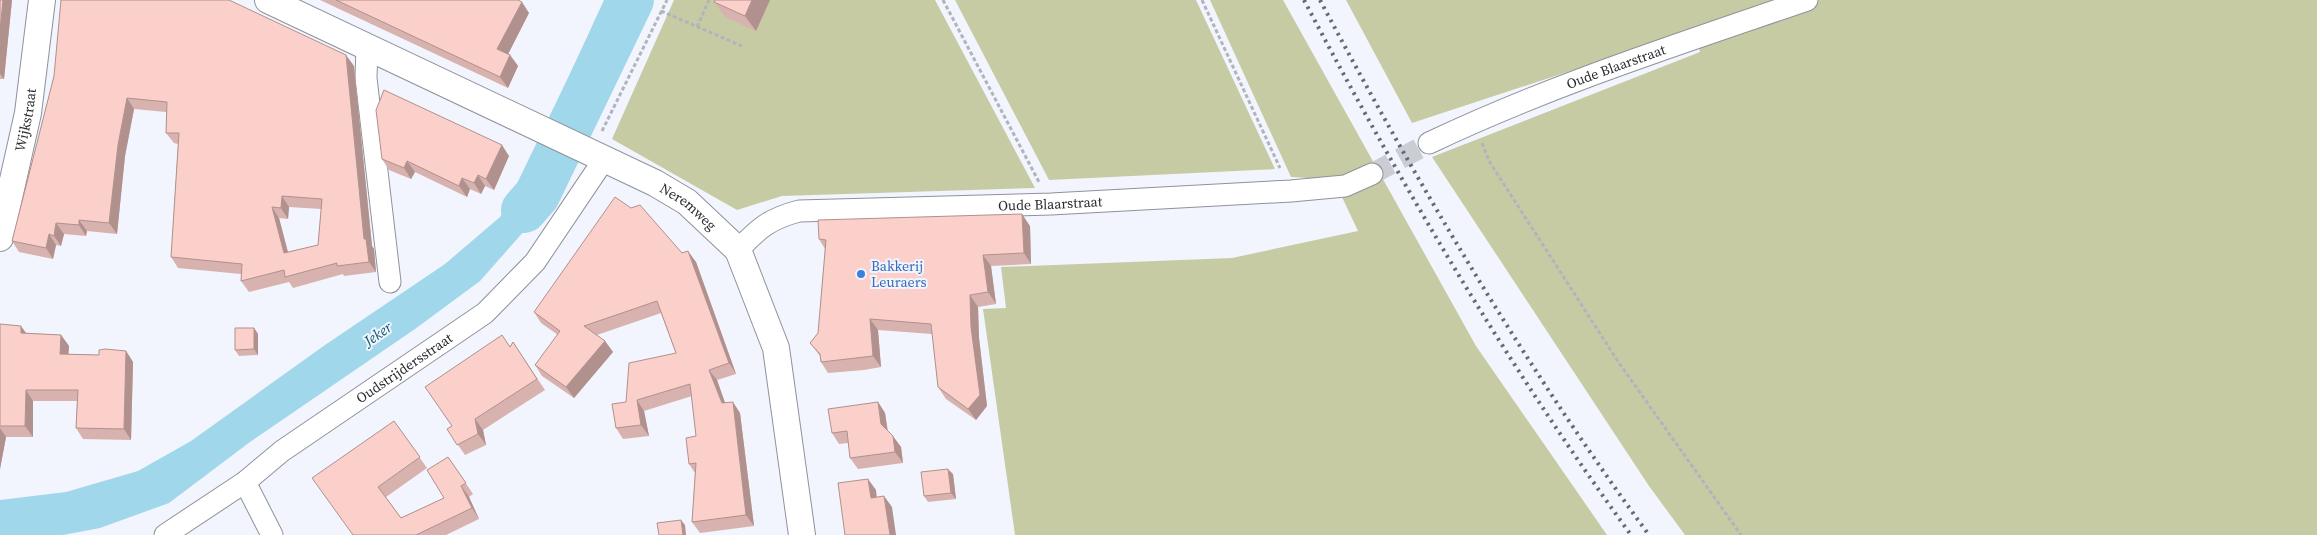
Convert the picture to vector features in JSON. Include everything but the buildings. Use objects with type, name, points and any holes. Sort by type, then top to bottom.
[{"type":"street","name":"Wijkstraat","points":[[0,238],[28,113],[42,0]]},
{"type":"street","name":"Neremweg","points":[[268,0],[656,183],[687,202],[738,250],[776,348],[802,535]]},
{"type":"street","name":"Oude Blaarstraat","points":[[1429,144],[1474,122],[1586,76],[1807,0]]},
{"type":"street","points":[[367,46],[366,78],[390,282]]},
{"type":"street","name":"Oudstrijdersstraat","points":[[165,535],[245,482],[282,451],[485,312],[534,262],[594,153]]},
{"type":"street","name":"Oude Blaarstraat","points":[[738,250],[753,234],[776,217],[799,211],[1051,204],[1291,191],[1345,186],[1372,174]]},
{"type":"street","points":[[245,482],[272,535]]},
{"type":"path","points":[[594,153],[667,0]]},
{"type":"path","points":[[697,27],[709,0]]},
{"type":"path","points":[[942,0],[1051,204]]},
{"type":"path","points":[[1202,0],[1291,191]]},
{"type":"path","points":[[661,11],[742,46]]},
{"type":"path","points":[[1474,122],[1489,161],[1601,336],[1741,535]]},
{"type":"green space","points":[[674,0],[935,0],[1035,188],[782,196],[737,210],[612,139]]},
{"type":"green space","points":[[955,0],[1196,0],[1275,169],[1049,180]]},
{"type":"green space","points":[[1210,0],[1283,0],[1476,346],[1607,535],[1015,535],[983,309],[1006,308],[1001,267],[1232,258],[1358,231],[1342,197],[1341,180],[1291,177]]},
{"type":"green space","points":[[1346,0],[2317,0],[2317,535],[1685,535],[1649,486],[1432,157],[1700,52],[1695,30],[1412,123]]},
{"type":"water","points":[[604,0],[643,0],[587,126],[553,111]]},
{"type":"water","points":[[545,152],[575,165],[541,212],[480,281],[415,329],[250,442],[169,503],[100,528],[63,535],[0,535],[0,500],[66,492],[138,471],[191,441],[325,345],[445,264],[500,217]]},
{"type":"waterway","name":"Jeker","points":[[524,210],[537,195],[631,0]]},
{"type":"tunnel","points":[[1372,174],[1429,143]]},
{"type":"railway","points":[[1304,0],[1379,138],[1458,274],[1542,406],[1631,535]]},
{"type":"railway","points":[[1320,0],[1395,138],[1475,274],[1559,406],[1649,535]]},
{"type":"place","name":"Bakkerij Leuraers","points":[[861,274]]}]
